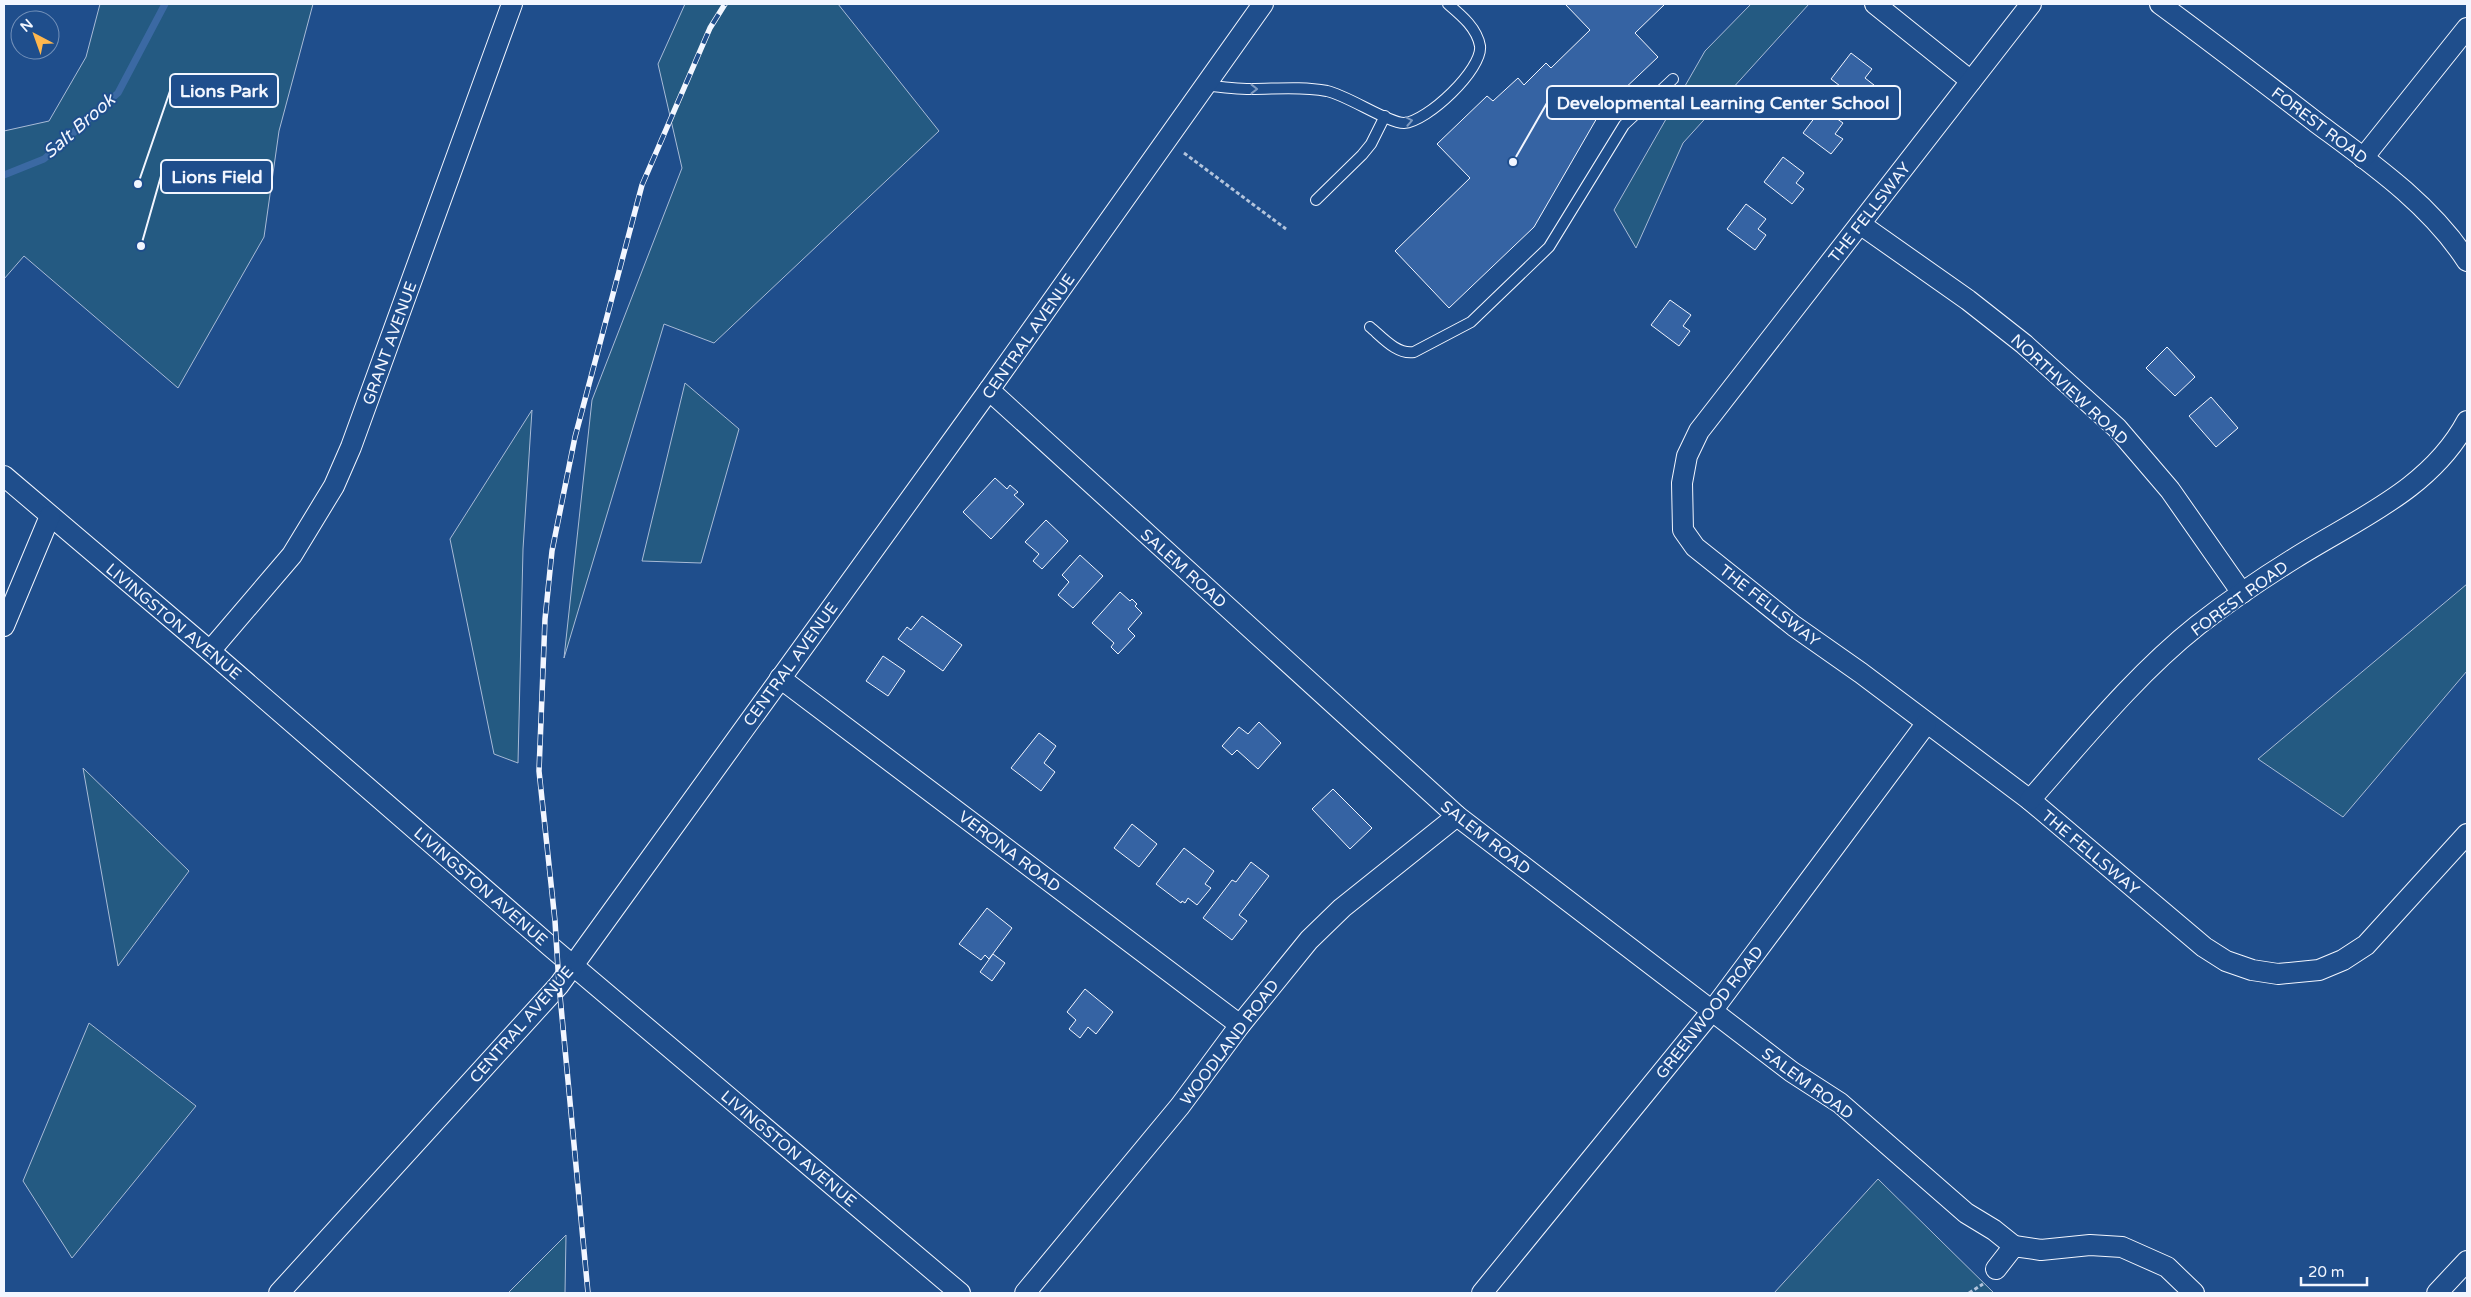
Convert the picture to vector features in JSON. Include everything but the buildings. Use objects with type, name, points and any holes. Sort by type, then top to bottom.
[{"type":"street","name":"GRANT AVENUE","points":[[210,651],[292,555],[334,486],[351,447],[512,4]]},
{"type":"street","name":"CENTRAL AVENUE","points":[[279,1293],[558,985],[989,390],[1263,4]]},
{"type":"street","points":[[1875,4],[1971,80]]},
{"type":"street","name":"THE FELLSWAY","points":[[2031,4],[1698,431],[1687,456],[1682,483],[1683,530],[1695,547],[1794,626],[1861,673],[1926,724],[2030,800],[2204,947],[2226,961],[2252,970],[2278,974],[2318,970],[2344,960],[2366,945],[2467,834]]},
{"type":"street","name":"FOREST ROAD","points":[[2160,4],[2363,158],[2431,215],[2454,241],[2467,261]]},
{"type":"street","points":[[2363,158],[2467,28]]},
{"type":"street","name":"NORTHVIEW ROAD","points":[[1860,224],[1968,300],[2024,344],[2117,428],[2170,490],[2242,593]]},
{"type":"street","name":"SALEM ROAD","points":[[989,390],[1457,816],[1792,1072],[1840,1103],[1966,1213],[1994,1230],[2014,1246]]},
{"type":"street","name":"FOREST ROAD","points":[[2030,800],[2099,722],[2145,674],[2196,627],[2242,593],[2295,558],[2385,505],[2420,480],[2448,453],[2467,421]]},
{"type":"street","name":"LIVINGSTON AVENUE","points":[[4,476],[210,651],[573,965],[960,1293]]},
{"type":"street","points":[[4,626],[50,516]]},
{"type":"street","name":"VERONA ROAD","points":[[780,678],[1240,1025]]},
{"type":"street","name":"GREENWOOD ROAD","points":[[1482,1293],[1712,1012],[1926,724]]},
{"type":"street","name":"WOODLAND ROAD","points":[[1025,1293],[1180,1106],[1240,1025],[1304,946],[1342,908],[1457,816]]},
{"type":"street","points":[[1996,1269],[2014,1246],[2042,1250],[2090,1245],[2122,1247],[2167,1267],[2194,1293]]},
{"type":"street","points":[[2437,1293],[2467,1261]]},
{"type":"lane","points":[[1205,86],[1249,89],[1304,88],[1328,92],[1354,101],[1403,123],[1422,117],[1432,111],[1474,67],[1480,54],[1476,35],[1468,23],[1448,4]]},
{"type":"lane","points":[[1370,327],[1398,349],[1408,353],[1414,352],[1471,322],[1549,247],[1624,125],[1673,79]]},
{"type":"lane","points":[[1316,200],[1362,155],[1371,144],[1385,116]]},
{"type":"path","points":[[1184,153],[1286,229]]},
{"type":"shaded area","points":[[100,4],[313,4],[279,131],[264,237],[178,388],[24,256],[4,279],[4,131],[49,121],[86,57]]},
{"type":"shaded area","points":[[685,4],[838,4],[939,131],[714,343],[664,324],[564,658],[592,400],[682,168],[658,64]]},
{"type":"shaded area","points":[[1751,4],[1809,4],[1683,143],[1636,248],[1614,210],[1705,51]]},
{"type":"shaded area","points":[[685,383],[739,429],[701,563],[642,561]]},
{"type":"shaded area","points":[[532,410],[523,549],[518,763],[494,754],[450,539]]},
{"type":"shaded area","points":[[2467,584],[2467,671],[2343,817],[2258,759]]},
{"type":"shaded area","points":[[83,768],[189,871],[118,966]]},
{"type":"shaded area","points":[[89,1023],[196,1106],[72,1258],[23,1181]]},
{"type":"shaded area","points":[[1878,1179],[1994,1293],[1774,1293]]},
{"type":"shaded area","points":[[566,1235],[565,1293],[508,1293]]},
{"type":"waterway","name":"Salt Brook","points":[[4,175],[44,159],[118,93],[165,4]]},
{"type":"railway","points":[[588,1293],[559,985],[555,921],[539,771],[545,619],[552,551],[575,437],[642,185],[710,28],[725,4]]},
{"type":"place","name":"Developmental Learning Center School","points":[[1513,162]]},
{"type":"place","name":"Lions Park","points":[[138,184]]},
{"type":"place","name":"Lions Field","points":[[141,246]]}]
